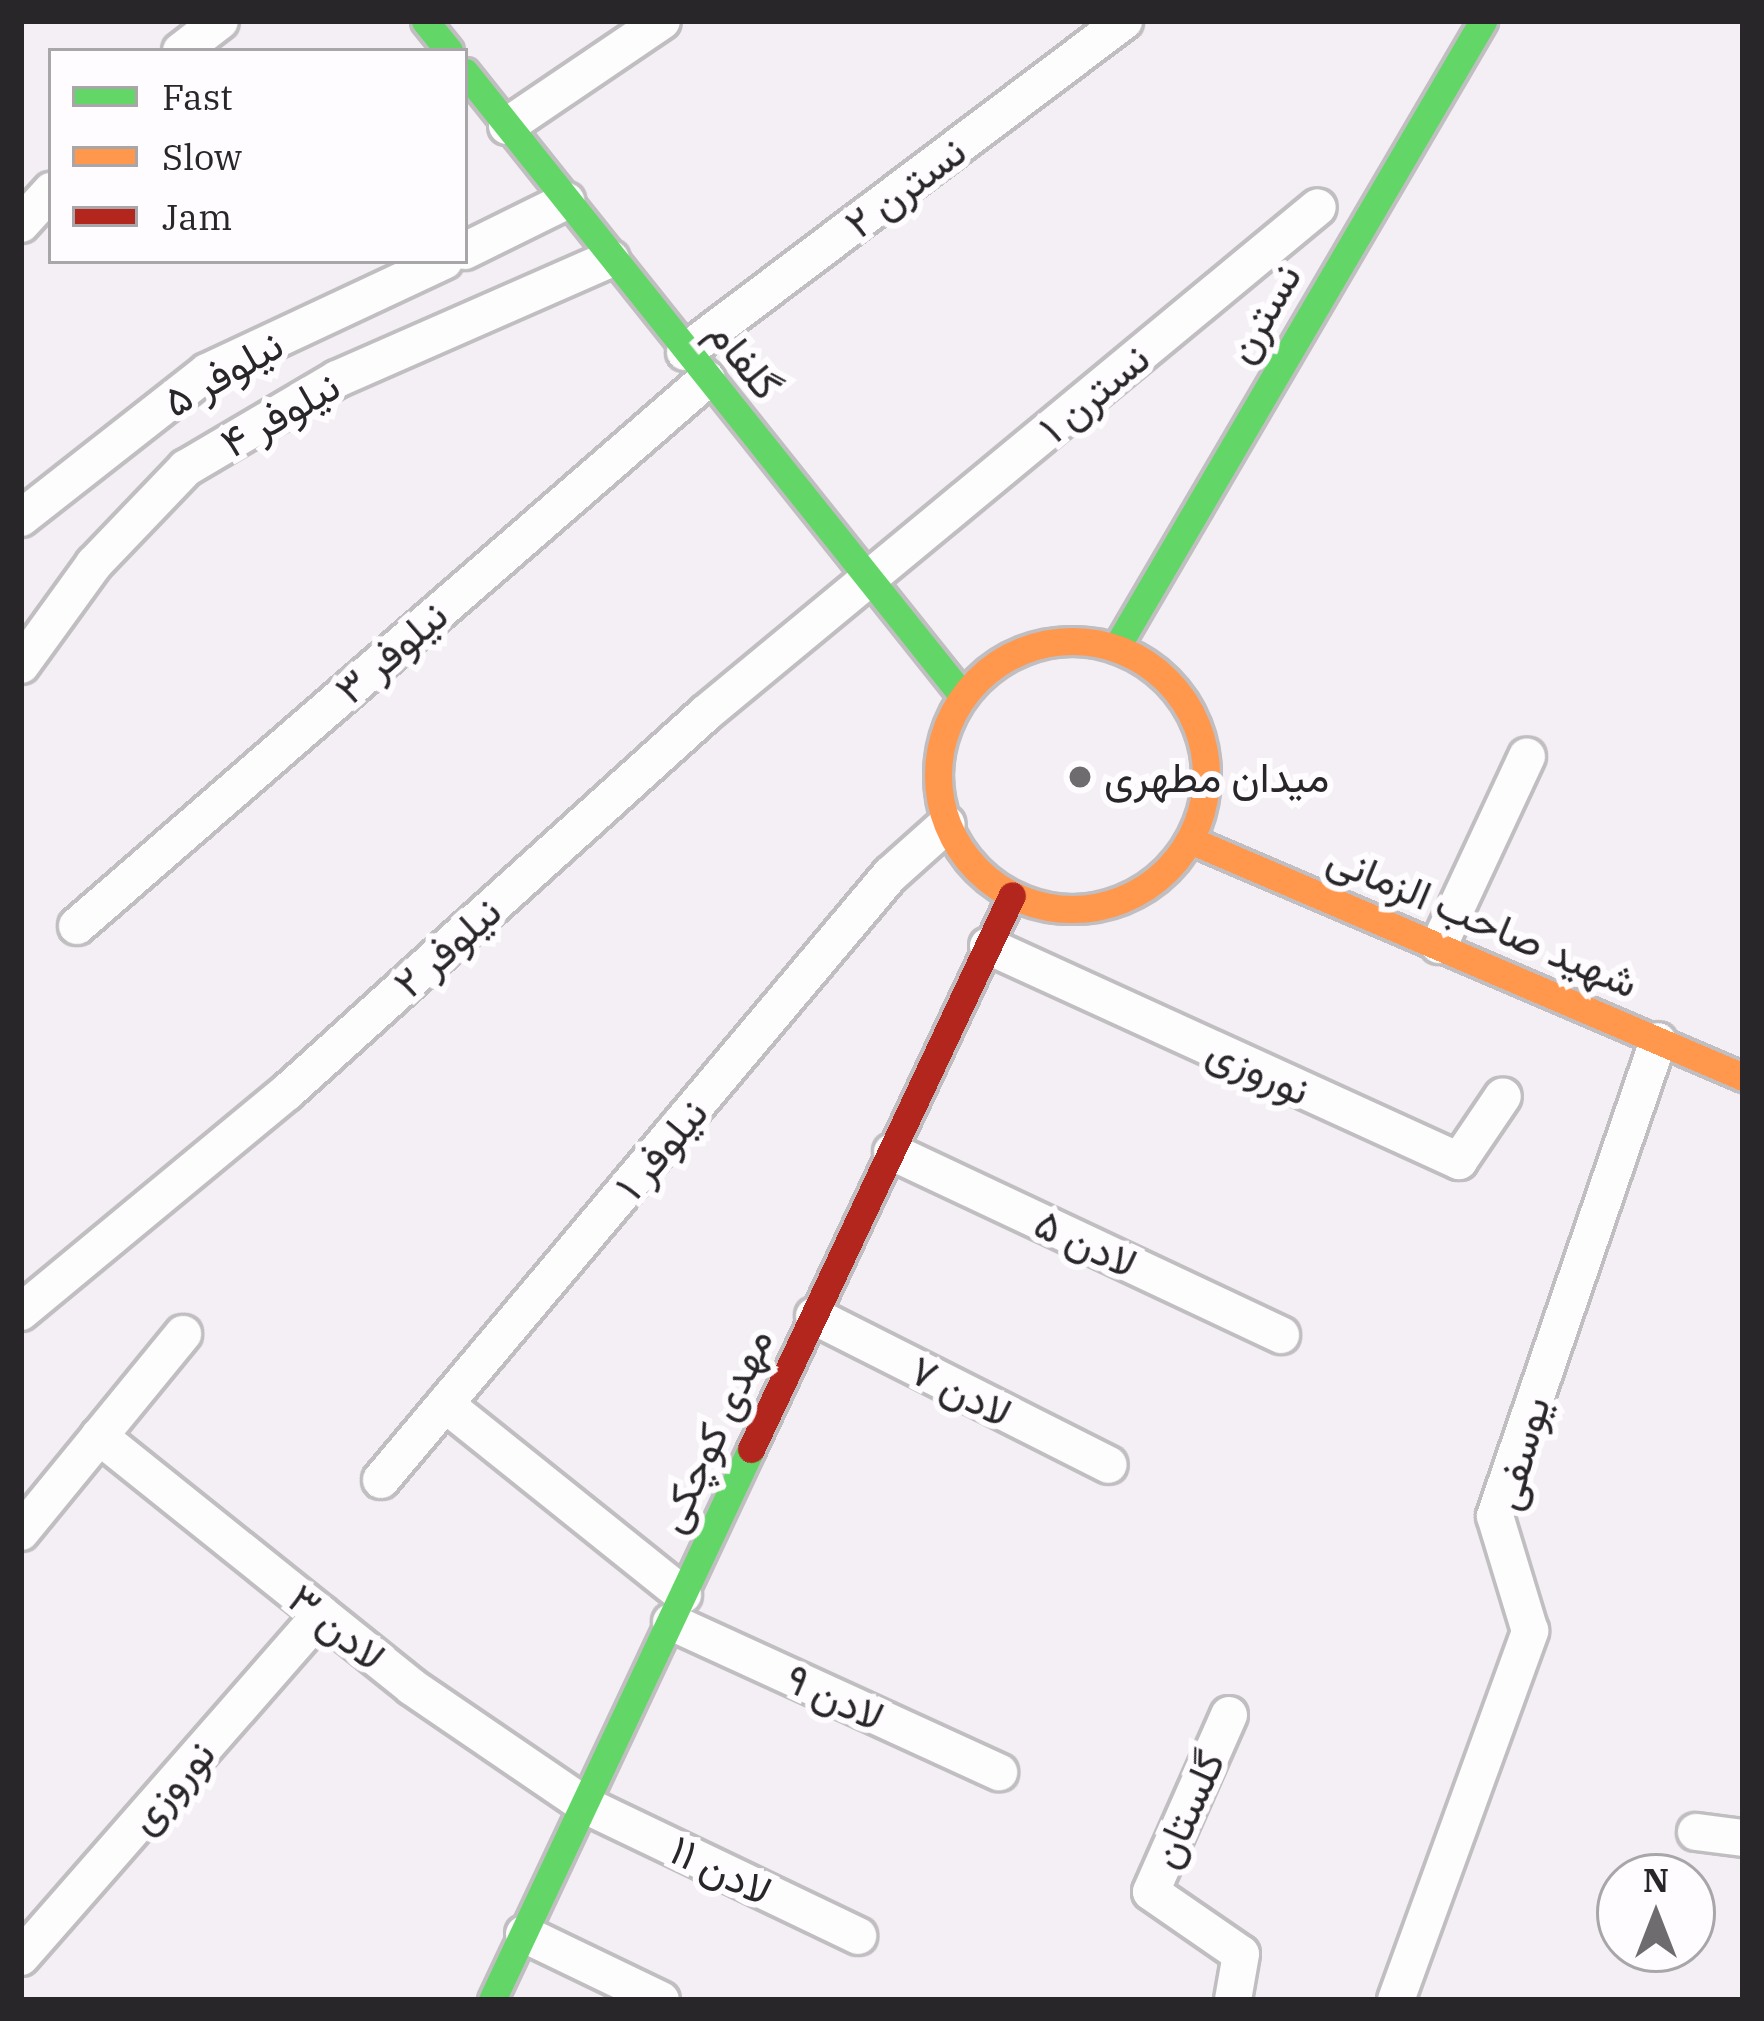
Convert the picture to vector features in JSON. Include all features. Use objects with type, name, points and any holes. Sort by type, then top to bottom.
[{"type":"street","points":[[185,48],[220,21]]},
{"type":"street","points":[[425,21],[447,48]]},
{"type":"street","points":[[507,126],[662,21]]},
{"type":"street","name":"نسترن ۲","points":[[696,366],[1124,21]]},
{"type":"street","name":"نسترن","points":[[1116,648],[1483,21]]},
{"type":"street","name":"گلفام","points":[[468,76],[963,696]]},
{"type":"street","points":[[21,224],[48,194]]},
{"type":"street","points":[[468,250],[566,201]]},
{"type":"street","name":"نسترن ۱","points":[[870,579],[1318,207]]},
{"type":"street","name":"نیلوفر ۴","points":[[21,665],[94,565],[186,468],[337,379],[611,259]]},
{"type":"street","name":"نیلوفر ۵","points":[[21,518],[207,372],[439,264]]},
{"type":"street","name":"نیلوفر ۳","points":[[77,926],[696,366]]},
{"type":"street","name":"نیلوفر ۲","points":[[21,1312],[287,1092],[705,714],[870,579]]},
{"type":"street","points":[[1074,641],[1116,648],[1179,693],[1198,728],[1207,765],[1190,840],[1131,896],[1092,908],[1051,908],[1012,895],[962,853],[947,824],[938,781],[943,736],[963,696],[994,666],[1031,647],[1074,641]]},
{"type":"street","points":[[1439,946],[1526,756]]},
{"type":"street","name":"نیلوفر ۱","points":[[381,1480],[890,875],[947,824]]},
{"type":"street","name":"شهید صاحب الزمانی","points":[[1190,840],[1743,1077]]},
{"type":"street","name":"مهدی کوچکی","points":[[492,2000],[1012,895]]},
{"type":"street","name":"نوروزی","points":[[988,946],[1459,1161],[1503,1096]]},
{"type":"street","name":"یوسفی","points":[[1396,2000],[1530,1631],[1495,1516],[1658,1040]]},
{"type":"street","name":"لادن ۵","points":[[892,1152],[1281,1335]]},
{"type":"street","name":"لادن ۷","points":[[814,1316],[1109,1466]]},
{"type":"street","points":[[21,1532],[183,1334]]},
{"type":"street","name":"لادن ۹","points":[[445,1404],[677,1608],[999,1772]]},
{"type":"street","name":"لادن ۳","points":[[99,1436],[321,1614],[584,1804]]},
{"type":"street","name":"نوروزی","points":[[21,1958],[321,1614]]},
{"type":"street","name":"گلستان","points":[[1229,1715],[1151,1892],[1241,1954],[1233,2000]]},
{"type":"street","name":"لادن ۱۱","points":[[584,1804],[858,1936]]},
{"type":"street","points":[[1696,1832],[1743,1838]]},
{"type":"street","points":[[524,1934],[661,2000]]},
{"type":"traffic: fast","points":[[425,21],[447,48]]},
{"type":"traffic: fast","points":[[1116,648],[1483,21]]},
{"type":"traffic: fast","points":[[468,76],[963,696]]},
{"type":"traffic: fast","points":[[492,2000],[751,1449]]},
{"type":"traffic: slow","points":[[1072,641],[1123,652],[1166,681],[1195,724],[1206,775],[1195,826],[1166,869],[1123,898],[1072,909],[1021,898],[978,869],[949,826],[938,775],[949,724],[978,681],[1021,652],[1072,641]]},
{"type":"traffic: slow","points":[[1190,840],[1743,1077]]},
{"type":"traffic: jam","points":[[751,1449],[1012,895]]},
{"type":"place","name":"میدان مطهری","points":[[1080,777]]}]
